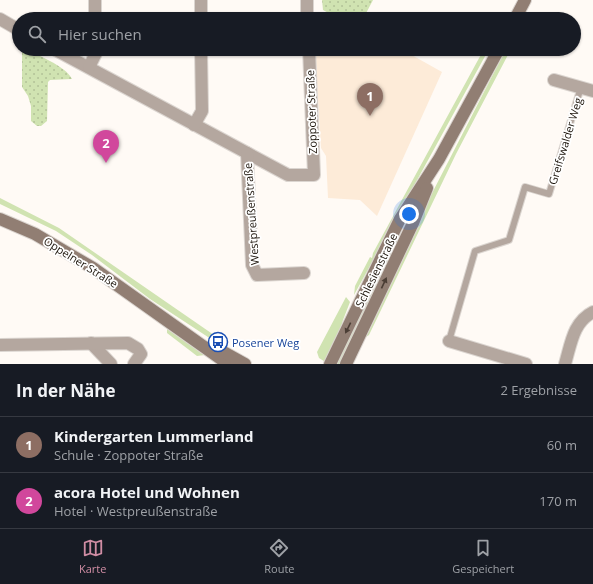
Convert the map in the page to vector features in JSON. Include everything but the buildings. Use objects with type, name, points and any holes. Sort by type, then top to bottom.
[{"type":"street","points":[[95,0],[96,12]]},
{"type":"street","points":[[201,0],[201,12]]},
{"type":"street","points":[[307,0],[307,12]]},
{"type":"street","points":[[519,12],[525,0]]},
{"type":"street","points":[[0,19],[12,26]]},
{"type":"street","name":"Westpreußenstraße","points":[[68,56],[288,175],[314,175]]},
{"type":"street","points":[[89,67],[94,56]]},
{"type":"street","points":[[194,125],[202,111],[201,56]]},
{"type":"street","name":"Zoppoter Straße","points":[[309,56],[314,175]]},
{"type":"street","name":"Schlesienstraße","points":[[330,364],[400,219],[439,159],[495,56]]},
{"type":"street","points":[[554,80],[587,89]]},
{"type":"street","name":"Westpreußenstraße","points":[[248,153],[252,265],[257,275],[304,273]]},
{"type":"street","name":"Schlesienstraße","points":[[346,364],[413,223],[439,159]]},
{"type":"street","name":"Oppelner Straße","points":[[0,219],[36,234],[79,259],[228,364]]},
{"type":"street","points":[[565,364],[575,328],[581,320],[593,312]]},
{"type":"street","name":"Oppelner Straße","points":[[158,314],[245,364]]},
{"type":"street","name":"Greifswalder Weg","points":[[449,341],[526,364]]},
{"type":"street","points":[[0,345],[128,342],[138,349],[141,354],[134,364]]},
{"type":"street","points":[[91,343],[112,364]]},
{"type":"lane","name":"Greifswalder Weg","points":[[449,341],[475,251],[509,240],[525,187],[549,194],[587,89]]},
{"type":"shaded area","points":[[315,56],[413,56],[442,72],[377,216],[360,200],[328,198],[326,156],[321,148]]},
{"type":"green space","points":[[322,0],[373,0],[367,12],[328,12],[323,10]]},
{"type":"green space","points":[[22,56],[42,57],[64,70],[72,79],[50,80],[48,82],[47,121],[41,126],[37,126],[31,121],[31,106],[28,96],[22,87]]},
{"type":"green space","points":[[480,56],[485,56],[354,295],[355,286],[370,257],[372,258],[373,253]]},
{"type":"green space","points":[[502,56],[507,56],[456,154],[369,335],[363,339],[427,203]]},
{"type":"green space","points":[[0,198],[59,228],[214,335],[211,339],[150,299],[92,255],[56,231],[0,204]]},
{"type":"green space","points":[[400,232],[402,233],[341,364],[334,364]]},
{"type":"green space","points":[[346,297],[350,302],[338,339],[327,363],[319,358],[317,352]]},
{"type":"green space","points":[[167,329],[205,355],[197,356],[167,333]]},
{"type":"place","name":"Kindergarten Lummerland","points":[[370,116]]},
{"type":"place","name":"acora Hotel und Wohnen","points":[[106,163]]},
{"type":"place","name":"Posener Weg","points":[[218,342]]}]
